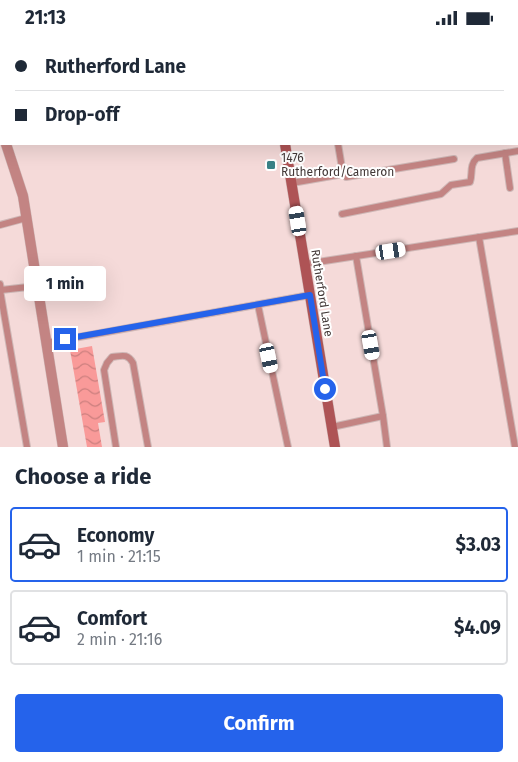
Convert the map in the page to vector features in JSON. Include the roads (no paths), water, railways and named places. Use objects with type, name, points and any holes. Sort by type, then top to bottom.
[{"type":"street","points":[[6,145],[22,196],[63,447]]},
{"type":"street","name":"Rutherford Lane","points":[[285,145],[335,447]]},
{"type":"lane","points":[[338,145],[343,174]]},
{"type":"lane","points":[[342,214],[441,194],[452,185],[470,182],[472,177],[471,169],[476,159],[518,151]]},
{"type":"lane","points":[[505,153],[510,188]]},
{"type":"lane","points":[[292,183],[343,174],[346,177],[454,159]]},
{"type":"lane","points":[[0,225],[26,219]]},
{"type":"lane","points":[[305,264],[518,231]]},
{"type":"lane","points":[[480,237],[515,447]]},
{"type":"lane","points":[[356,256],[387,447]]},
{"type":"lane","points":[[28,447],[3,317],[0,288],[37,285]]},
{"type":"lane","points":[[46,343],[310,295]]},
{"type":"lane","points":[[258,305],[288,447]]},
{"type":"lane","points":[[116,447],[104,370],[112,357],[126,355],[134,363],[148,447]]},
{"type":"lane","points":[[332,427],[383,417]]},
{"type":"water","points":[[92,346],[105,422],[98,423],[102,447],[87,447],[70,350]]},
{"type":"place","name":"1476 Rutherford/Cameron","points":[[271,165]]}]
